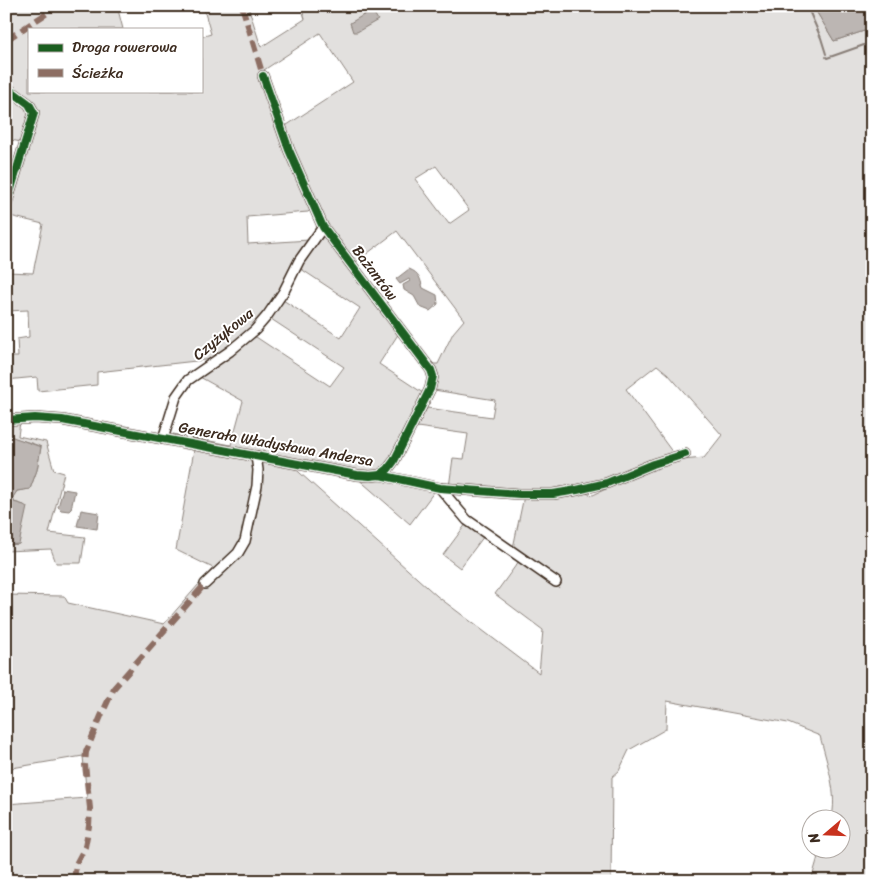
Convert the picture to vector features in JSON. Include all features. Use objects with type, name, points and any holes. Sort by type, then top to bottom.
[{"type":"street","name":"Bażantów","points":[[263,76],[290,150],[323,227],[426,363],[433,376],[430,389],[394,461],[388,469],[380,474]]},
{"type":"street","points":[[6,87],[30,104],[34,113],[6,205]]},
{"type":"street","name":"Czyżykowa","points":[[163,439],[176,397],[188,380],[230,351],[267,316],[284,291],[298,262],[323,227]]},
{"type":"street","name":"Generała Władysława Andersa","points":[[6,420],[35,418],[62,420],[357,475],[370,476],[380,474],[440,488],[528,494],[563,493],[607,483],[653,464],[685,454]]},
{"type":"street","points":[[205,584],[238,553],[245,541],[257,486],[258,470],[256,456]]},
{"type":"street","points":[[440,488],[467,520],[556,582]]},
{"type":"shaded area","points":[[6,6],[117,6],[123,28],[28,28],[28,92],[202,92],[202,37],[211,34],[203,6],[248,6],[261,47],[305,19],[301,6],[813,6],[834,41],[864,31],[872,36],[872,881],[811,881],[817,860],[850,860],[850,810],[833,810],[833,789],[820,736],[788,723],[667,701],[666,729],[629,750],[619,771],[612,777],[611,881],[6,881],[6,804],[87,798],[83,756],[6,769],[6,595],[64,596],[68,603],[164,624],[213,568],[176,550],[194,450],[290,464],[437,596],[539,673],[543,630],[495,594],[519,561],[513,548],[524,496],[582,492],[593,495],[651,468],[682,460],[704,458],[722,435],[668,374],[657,365],[626,389],[673,453],[611,480],[542,493],[449,487],[453,458],[464,459],[468,434],[417,427],[427,408],[492,417],[495,400],[434,390],[437,377],[433,364],[438,364],[453,333],[464,320],[397,231],[356,262],[353,262],[333,237],[315,206],[308,212],[247,217],[248,244],[309,240],[282,288],[257,323],[214,359],[97,372],[97,385],[38,391],[37,377],[6,380],[6,357],[18,357],[17,339],[29,337],[28,310],[6,311],[6,272],[33,273],[43,224],[6,215],[36,118],[6,85]],"holes":[[[320,33],[353,82],[284,127],[264,70]],[[436,166],[469,210],[449,224],[415,179]]]},
{"type":"shaded area","points":[[813,6],[872,6],[872,36],[864,31],[834,41]]},
{"type":"shaded area","points":[[372,10],[378,20],[357,32],[353,32],[350,23]]},
{"type":"shaded area","points":[[6,89],[18,98],[32,115],[21,142],[6,139]]},
{"type":"shaded area","points":[[323,235],[326,236],[399,333],[379,364],[423,393],[392,460],[384,470],[367,474],[174,437],[173,434],[231,445],[243,401],[198,376],[253,337],[256,337],[330,386],[344,367],[271,319],[283,300],[341,338],[360,308],[298,267]]},
{"type":"shaded area","points":[[409,269],[417,274],[423,288],[437,295],[438,304],[430,311],[420,307],[414,296],[404,290],[403,285],[410,281],[409,279],[400,284],[396,279]]},
{"type":"shaded area","points":[[20,422],[18,436],[46,442],[54,470],[64,473],[49,533],[85,537],[81,563],[56,563],[51,549],[6,551],[6,545],[19,544],[24,505],[14,502],[13,497],[17,491],[30,489],[37,470],[41,447],[6,437],[6,423]]},
{"type":"shaded area","points":[[10,436],[41,447],[37,470],[30,489],[17,491],[13,497],[14,502],[27,507],[19,544],[6,545],[6,437]]},
{"type":"shaded area","points":[[356,477],[374,478],[429,489],[434,492],[410,524]]},
{"type":"shaded area","points":[[63,489],[75,491],[69,511],[61,510],[58,507]]},
{"type":"shaded area","points":[[81,510],[99,513],[97,529],[77,526]]},
{"type":"shaded area","points":[[466,524],[484,536],[460,568],[443,555]]},
{"type":"waterway","points":[[807,6],[826,54]]},
{"type":"waterway","points":[[826,57],[868,44],[872,47]]},
{"type":"marked path","points":[[6,40],[58,6]]},
{"type":"marked path","points":[[242,6],[263,76]]},
{"type":"marked path","points":[[74,881],[76,864],[85,847],[89,826],[90,808],[85,765],[86,752],[101,716],[114,688],[205,584]]},
{"type":"cycle path","points":[[263,76],[289,150],[323,227],[431,370],[433,376],[430,389],[394,461],[380,475]]},
{"type":"cycle path","points":[[6,87],[29,104],[34,113],[6,205]]},
{"type":"cycle path","points":[[6,420],[35,418],[62,420],[357,475],[380,475],[440,488],[520,494],[553,494],[607,483],[653,464],[685,454]]}]
